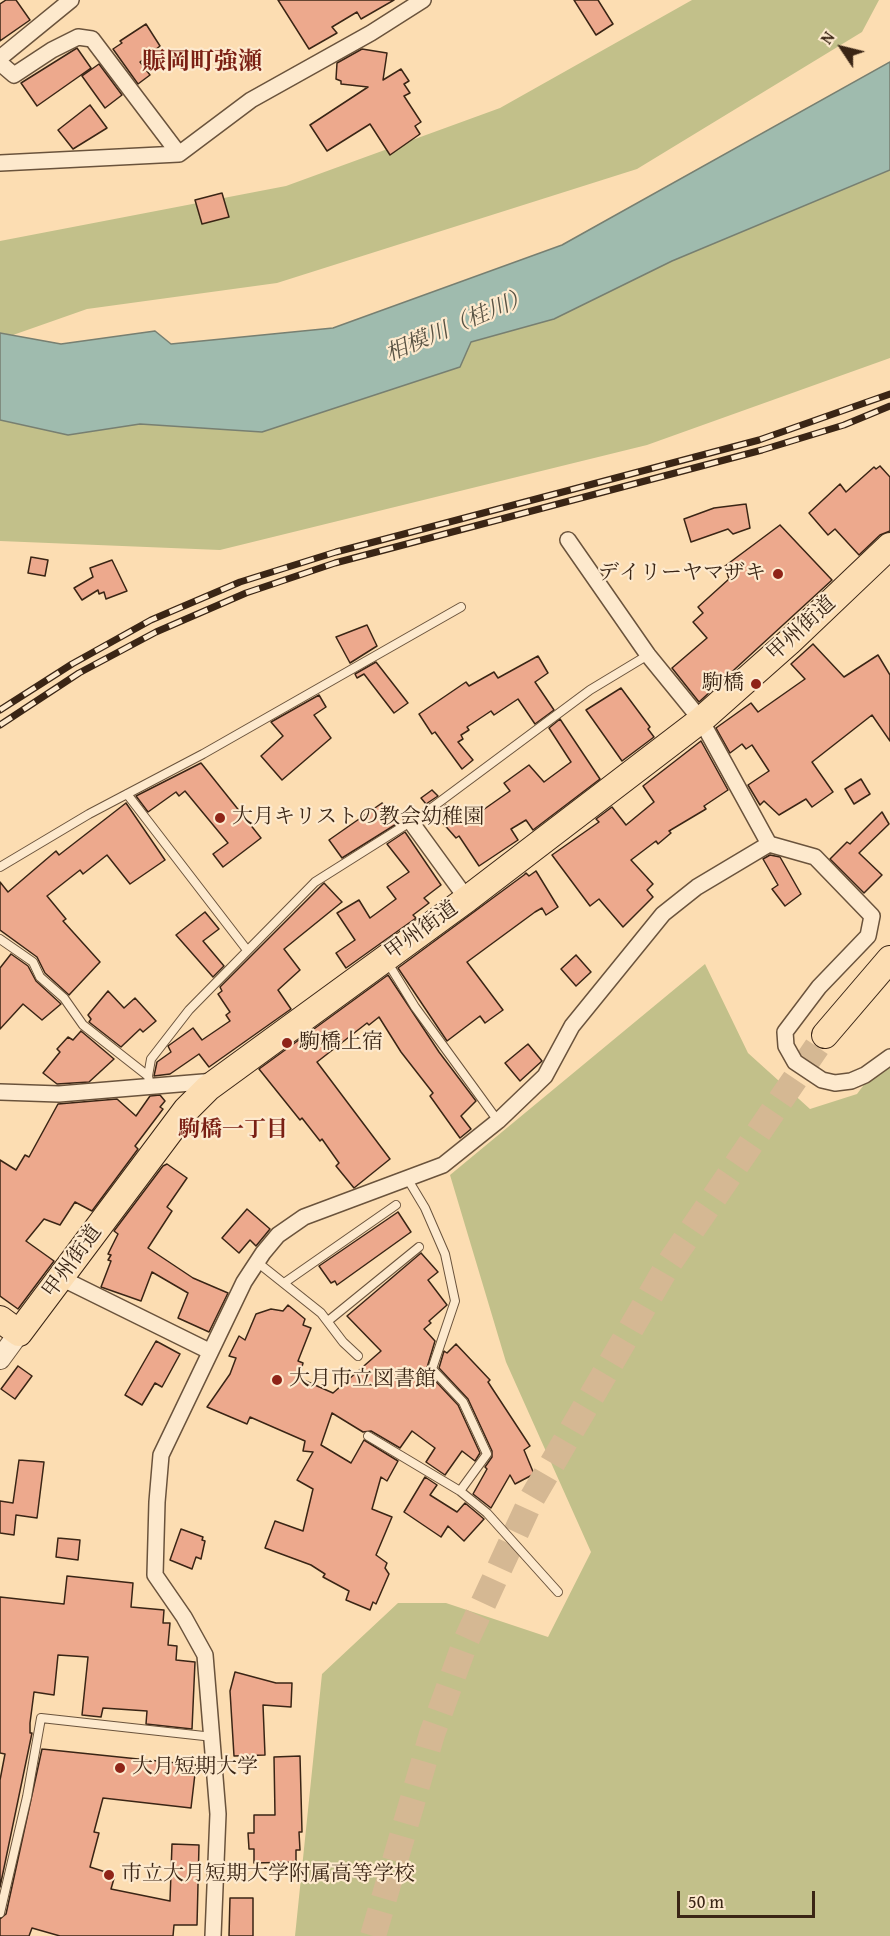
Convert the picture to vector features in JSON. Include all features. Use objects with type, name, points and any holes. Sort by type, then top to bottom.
[{"type":"highway","name":"甲州街道","points":[[10,1326],[61,1278],[186,1110],[218,1081],[467,899],[700,720],[888,551]]},
{"type":"highway","points":[[825,1035],[890,959]]},
{"type":"street","points":[[71,0],[0,61],[14,75],[52,50],[78,37],[92,39],[179,154]]},
{"type":"street","points":[[0,163],[179,154],[251,100],[371,33],[423,0]]},
{"type":"street","points":[[568,540],[648,655],[700,720],[769,844],[815,857],[872,916],[868,936],[819,987],[785,1032],[786,1046],[795,1062],[822,1080],[835,1083],[851,1081],[865,1075],[890,1057]]},
{"type":"street","points":[[411,822],[467,899]]},
{"type":"street","points":[[213,1936],[218,1814],[205,1655],[184,1617],[154,1575],[161,1455],[244,1282],[278,1235],[304,1216],[443,1165],[498,1121],[545,1076],[572,1026],[663,914],[697,887],[769,844]]},
{"type":"street","points":[[0,1092],[58,1094],[149,1081],[218,1081]]},
{"type":"street","points":[[61,1278],[209,1351]]},
{"type":"street","name":"甲州街道","points":[[0,1359],[10,1326]]},
{"type":"lane","points":[[0,867],[127,794],[203,754],[460,606]]},
{"type":"lane","points":[[149,1081],[151,1059],[189,1010],[315,882],[411,822],[590,690],[648,655]]},
{"type":"lane","points":[[127,794],[247,950]]},
{"type":"lane","points":[[0,939],[33,962],[40,977],[64,999],[83,1025],[149,1081]]},
{"type":"lane","points":[[385,958],[415,1007],[498,1121]]},
{"type":"lane","points":[[407,1178],[425,1208],[445,1254],[455,1301],[432,1369],[463,1402],[487,1454],[460,1491]]},
{"type":"lane","points":[[284,1283],[396,1205]]},
{"type":"lane","points":[[328,1321],[419,1247]]},
{"type":"lane","points":[[257,1262],[321,1313],[343,1342],[358,1356]]},
{"type":"lane","points":[[368,1436],[460,1491],[488,1513],[558,1592]]},
{"type":"lane","points":[[0,1912],[27,1797],[41,1718],[213,1737]]},
{"type":"shaded area","points":[[692,0],[879,0],[862,32],[637,169],[277,283],[87,309],[13,335],[0,333],[0,241],[286,186],[500,108]]},
{"type":"shaded area","points":[[890,170],[890,358],[647,445],[220,550],[0,541],[0,420],[68,435],[140,424],[262,432],[460,367],[471,342],[554,319],[672,261]]},
{"type":"shaded area","points":[[705,964],[748,1053],[810,1109],[857,1094],[890,1050],[890,1936],[295,1936],[322,1674],[398,1603],[446,1603],[548,1637],[591,1552],[506,1362],[450,1175]]},
{"type":"water","name":"相模川（桂川）","points":[[890,62],[890,170],[672,261],[554,319],[471,342],[460,367],[262,432],[140,424],[68,435],[0,420],[0,333],[61,344],[155,331],[171,344],[333,328],[562,245]]},
{"type":"building","points":[[6,0],[16,0],[30,20],[0,41],[0,4]]},
{"type":"building","points":[[278,0],[394,0],[361,19],[357,12],[332,27],[337,33],[309,49]]},
{"type":"building","points":[[574,0],[598,0],[613,24],[596,35]]},
{"type":"building","points":[[146,24],[160,46],[140,62],[150,75],[138,84],[113,49],[122,43],[120,41]]},
{"type":"building","points":[[77,48],[91,68],[37,106],[21,83]]},
{"type":"building","points":[[362,49],[387,53],[383,80],[401,69],[409,81],[404,84],[410,93],[404,96],[421,122],[415,126],[420,134],[390,155],[370,124],[327,151],[310,125],[368,87],[341,84],[341,81],[336,79],[337,63]]},
{"type":"building","points":[[99,64],[122,95],[105,108],[82,76]]},
{"type":"building","points":[[90,105],[107,128],[73,149],[58,130]]},
{"type":"building","points":[[222,193],[229,217],[202,224],[195,200]]},
{"type":"building","points":[[880,466],[890,477],[890,531],[880,535],[859,555],[835,529],[828,535],[809,513],[840,484],[846,492],[874,467],[876,469]]},
{"type":"building","points":[[746,504],[750,528],[733,534],[728,529],[691,542],[684,519],[714,508]]},
{"type":"building","points":[[780,525],[832,580],[699,702],[672,668],[707,638],[693,622],[703,613],[698,607],[729,579],[725,566]]},
{"type":"building","points":[[31,557],[48,560],[45,576],[28,573]]},
{"type":"building","points":[[112,560],[127,591],[106,599],[104,592],[99,594],[98,590],[82,600],[74,588],[93,577],[90,568]]},
{"type":"building","points":[[367,625],[377,646],[350,663],[336,637]]},
{"type":"building","points":[[813,644],[844,677],[878,655],[890,675],[890,741],[872,715],[812,762],[833,792],[812,807],[806,799],[779,815],[764,801],[760,805],[748,785],[769,771],[752,745],[746,749],[742,744],[730,753],[716,728],[751,703],[758,712],[805,679],[791,664]]},
{"type":"building","points":[[538,656],[548,673],[535,682],[554,710],[535,724],[518,699],[494,715],[491,711],[467,727],[469,730],[461,735],[463,739],[458,742],[473,760],[462,769],[435,732],[432,734],[419,714],[466,682],[469,686],[494,672],[498,678]]},
{"type":"building","points":[[376,662],[408,703],[394,713],[364,674],[357,678],[355,674]]},
{"type":"building","points":[[621,688],[650,727],[648,729],[654,737],[622,761],[586,710]]},
{"type":"building","points":[[319,695],[326,707],[314,715],[331,738],[282,780],[261,756],[283,736],[271,722]]},
{"type":"building","points":[[560,719],[600,779],[533,830],[526,820],[511,829],[518,840],[479,866],[459,836],[456,838],[434,813],[446,805],[463,824],[510,791],[504,783],[529,765],[544,782],[571,762],[549,728]]},
{"type":"building","points":[[701,741],[728,790],[704,806],[706,809],[669,831],[671,833],[658,844],[656,841],[631,860],[653,884],[647,890],[653,897],[623,927],[599,899],[590,906],[552,855],[599,822],[596,819],[612,807],[626,825],[654,802],[643,786]]},
{"type":"building","points":[[201,763],[261,838],[223,867],[213,854],[228,843],[185,791],[179,796],[176,792],[148,812],[136,796]]},
{"type":"building","points":[[861,779],[870,794],[854,804],[845,789]]},
{"type":"building","points":[[432,790],[438,796],[426,804],[421,798]]},
{"type":"building","points":[[126,803],[165,860],[130,884],[107,855],[83,874],[80,870],[47,896],[66,919],[63,921],[100,962],[69,995],[45,973],[37,957],[0,930],[0,882],[8,892],[56,851],[59,855]]},
{"type":"building","points":[[382,803],[398,823],[342,858],[329,840]]},
{"type":"building","points":[[882,812],[889,824],[859,853],[882,875],[864,893],[830,859],[847,842],[850,844]]},
{"type":"building","points":[[405,832],[441,885],[424,898],[429,903],[413,915],[416,918],[346,968],[336,953],[355,940],[337,913],[359,900],[370,918],[396,899],[387,887],[409,872],[387,844]]},
{"type":"building","points":[[770,855],[780,857],[801,894],[785,906],[772,889],[778,885],[763,859]]},
{"type":"building","points":[[536,871],[558,907],[546,915],[542,908],[535,912],[467,962],[503,1010],[485,1023],[480,1016],[447,1041],[398,968],[526,873],[529,876]]},
{"type":"building","points":[[324,883],[342,902],[284,949],[300,970],[278,990],[291,1009],[209,1067],[199,1054],[170,1074],[154,1076],[157,1062],[171,1052],[168,1046],[193,1028],[202,1040],[230,1021],[226,1015],[230,1012],[218,994],[222,991],[220,987]]},
{"type":"building","points":[[205,912],[219,929],[203,941],[224,966],[213,977],[176,935]]},
{"type":"building","points":[[11,954],[28,966],[36,981],[61,1004],[42,1020],[23,1004],[0,1029],[0,968]]},
{"type":"building","points":[[576,955],[591,972],[576,986],[561,969]]},
{"type":"building","points":[[388,975],[439,1052],[476,1101],[461,1116],[471,1129],[460,1138],[430,1096],[433,1093],[401,1052],[379,1017],[369,1025],[367,1023],[317,1062],[390,1159],[354,1188],[336,1166],[339,1163],[322,1139],[320,1141],[302,1118],[300,1120],[259,1069]]},
{"type":"building","points":[[108,991],[124,1008],[135,998],[156,1021],[143,1032],[140,1029],[121,1047],[89,1022],[91,1019],[88,1015]]},
{"type":"building","points":[[81,1031],[114,1059],[89,1082],[57,1084],[43,1073],[60,1052],[57,1049],[68,1037],[73,1040]]},
{"type":"building","points":[[528,1044],[542,1061],[520,1081],[505,1063]]},
{"type":"building","points":[[160,1095],[165,1101],[160,1107],[163,1109],[135,1146],[138,1149],[92,1211],[75,1202],[60,1225],[44,1219],[26,1241],[54,1261],[18,1309],[0,1296],[0,1160],[16,1170],[25,1155],[29,1157],[58,1104],[117,1099],[136,1116],[150,1096]]},
{"type":"building","points":[[167,1164],[187,1178],[167,1207],[172,1211],[148,1248],[193,1278],[228,1293],[209,1332],[178,1318],[188,1293],[152,1272],[141,1301],[101,1287],[111,1261],[108,1260],[111,1255],[108,1254],[118,1234],[114,1231],[163,1166]]},
{"type":"building","points":[[247,1209],[270,1229],[256,1246],[250,1240],[239,1253],[222,1238]]},
{"type":"building","points":[[398,1212],[411,1232],[337,1285],[335,1281],[331,1283],[319,1266]]},
{"type":"building","points":[[421,1253],[438,1272],[428,1280],[447,1305],[429,1321],[431,1323],[424,1329],[435,1341],[426,1371],[458,1405],[480,1453],[475,1461],[462,1451],[445,1475],[426,1462],[435,1448],[412,1431],[400,1448],[371,1431],[363,1432],[332,1413],[321,1445],[351,1463],[364,1440],[398,1461],[387,1481],[381,1477],[372,1509],[392,1517],[376,1555],[387,1563],[385,1568],[389,1574],[376,1604],[373,1602],[370,1610],[346,1600],[349,1591],[323,1577],[325,1574],[311,1565],[265,1548],[275,1521],[303,1531],[313,1489],[297,1480],[313,1452],[303,1451],[305,1441],[250,1417],[247,1424],[207,1407],[230,1374],[236,1358],[229,1356],[239,1336],[245,1340],[256,1314],[271,1309],[283,1311],[288,1305],[305,1319],[303,1325],[311,1328],[298,1361],[303,1363],[299,1378],[333,1393],[381,1351],[347,1316]]},
{"type":"building","points":[[156,1341],[180,1354],[162,1387],[155,1383],[142,1405],[125,1395]]},
{"type":"building","points":[[456,1344],[490,1380],[488,1382],[530,1446],[524,1450],[534,1474],[515,1484],[510,1475],[491,1508],[473,1494],[487,1469],[485,1467],[492,1457],[492,1451],[468,1399],[439,1368],[444,1351],[447,1353]]},
{"type":"building","points":[[18,1366],[32,1376],[15,1399],[1,1389]]},
{"type":"building","points":[[19,1460],[44,1462],[37,1518],[16,1515],[14,1535],[0,1533],[0,1501],[13,1503]]},
{"type":"building","points":[[425,1477],[437,1485],[430,1495],[457,1512],[465,1503],[484,1519],[464,1541],[448,1526],[441,1537],[404,1512]]},
{"type":"building","points":[[181,1529],[203,1537],[202,1540],[205,1541],[201,1559],[196,1557],[192,1569],[170,1560]]},
{"type":"building","points":[[58,1538],[80,1540],[78,1560],[56,1557]]},
{"type":"building","points":[[67,1576],[133,1583],[131,1607],[164,1610],[163,1623],[170,1623],[168,1645],[177,1646],[176,1660],[195,1662],[192,1729],[146,1724],[147,1711],[103,1708],[101,1717],[82,1715],[88,1657],[58,1655],[54,1695],[34,1692],[30,1723],[30,1733],[32,1733],[0,1887],[0,1780],[5,1754],[0,1753],[0,1597],[64,1604]]},
{"type":"building","points":[[235,1672],[276,1683],[292,1683],[291,1707],[263,1705],[265,1755],[234,1756],[230,1691]]},
{"type":"building","name":"市立大月短期大学附属高等学校","points":[[42,1749],[196,1765],[191,1808],[103,1798],[94,1832],[99,1833],[90,1867],[115,1875],[111,1889],[170,1901],[172,1844],[199,1845],[197,1925],[174,1925],[173,1936],[60,1936],[32,1928],[29,1936],[0,1936],[0,1919],[6,1914]]},
{"type":"building","points":[[300,1756],[302,1832],[299,1832],[300,1850],[296,1850],[296,1862],[254,1863],[254,1849],[249,1849],[248,1833],[254,1833],[254,1815],[275,1815],[274,1757]]},
{"type":"building","points":[[230,1898],[253,1898],[253,1936],[229,1936]]},
{"type":"tunnel","points":[[373,1936],[432,1734],[465,1643],[531,1500],[668,1265],[825,1035]]},
{"type":"railway","points":[[0,710],[72,664],[151,620],[240,582],[336,552],[759,440],[890,394]]},
{"type":"railway","points":[[0,725],[79,673],[156,632],[246,593],[335,563],[762,450],[844,425],[890,406]]},
{"type":"place","name":"デイリーヤマザキ","points":[[778,574]]},
{"type":"place","name":"駒橋","points":[[756,684]]},
{"type":"place","name":"大月キリストの教会幼稚園","points":[[220,818]]},
{"type":"place","name":"駒橋上宿","points":[[287,1043]]},
{"type":"place","name":"大月市立図書館","points":[[277,1380]]},
{"type":"place","name":"大月短期大学","points":[[120,1768]]},
{"type":"place","name":"市立大月短期大学附属高等学校","points":[[109,1875]]},
{"type":"district","name":"賑岡町強瀬","points":[[202,63]]},
{"type":"district","name":"駒橋一丁目","points":[[233,1130]]}]
